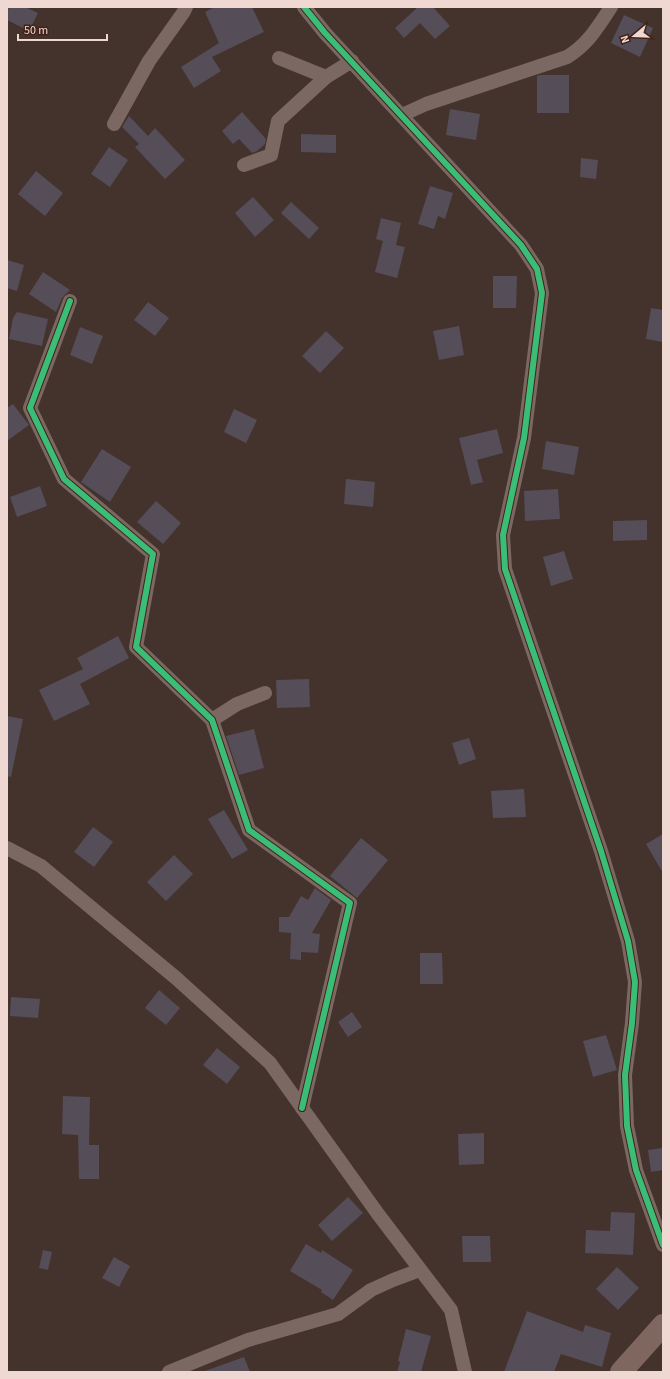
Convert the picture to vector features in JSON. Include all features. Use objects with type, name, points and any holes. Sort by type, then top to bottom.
[{"type":"main road","points":[[622,1372],[663,1325]]},
{"type":"street","points":[[114,124],[150,61],[186,7]]},
{"type":"street","points":[[304,7],[326,33],[521,245],[537,269],[542,293],[524,438],[503,535],[506,569],[601,851],[628,941],[635,982],[632,1023],[624,1075],[627,1126],[636,1170],[663,1245]]},
{"type":"street","points":[[402,115],[426,104],[567,57],[579,50],[590,39],[611,7]]},
{"type":"street","points":[[279,58],[326,77]]},
{"type":"street","points":[[244,165],[270,155],[278,120],[326,77],[352,61]]},
{"type":"street","points":[[70,301],[30,408],[64,479],[153,554],[136,647],[212,720],[249,830],[350,902],[302,1108]]},
{"type":"street","points":[[212,720],[237,704],[265,693]]},
{"type":"street","points":[[7,848],[41,866],[176,978],[270,1063],[378,1214],[451,1310],[465,1372]]},
{"type":"street","points":[[168,1372],[248,1340],[338,1314],[370,1290],[420,1270]]},
{"type":"building","points":[[9,7],[25,7],[38,13],[29,31],[7,20],[7,12]]},
{"type":"building","points":[[215,7],[252,7],[264,32],[212,57],[221,71],[194,88],[181,67],[219,43],[205,12]]},
{"type":"building","points":[[418,7],[433,7],[450,26],[435,39],[420,23],[404,38],[395,28]]},
{"type":"building","points":[[624,15],[653,28],[640,57],[611,43]]},
{"type":"building","points":[[569,75],[569,113],[537,113],[537,76]]},
{"type":"building","points":[[450,109],[480,114],[476,140],[446,135]]},
{"type":"building","points":[[242,112],[266,139],[265,144],[257,151],[252,153],[239,139],[233,144],[222,131]]},
{"type":"building","points":[[129,116],[148,136],[155,128],[185,160],[165,179],[135,147],[139,144],[122,127]]},
{"type":"building","points":[[301,134],[336,135],[336,153],[301,152]]},
{"type":"building","points":[[109,147],[128,160],[110,187],[91,174]]},
{"type":"building","points":[[581,158],[598,160],[596,179],[580,177]]},
{"type":"building","points":[[36,171],[63,193],[45,216],[18,194]]},
{"type":"building","points":[[430,186],[453,193],[445,219],[438,216],[434,229],[418,224]]},
{"type":"building","points":[[253,197],[274,220],[255,237],[235,213]]},
{"type":"building","points":[[291,202],[319,228],[309,239],[281,213]]},
{"type":"building","points":[[381,218],[401,223],[396,245],[405,247],[397,278],[375,272],[383,241],[376,239]]},
{"type":"building","points":[[7,260],[24,265],[17,291],[7,288]]},
{"type":"building","points":[[43,272],[70,290],[62,298],[56,312],[29,294]]},
{"type":"building","points":[[493,276],[517,276],[516,308],[493,308]]},
{"type":"building","points":[[148,302],[169,318],[155,336],[134,320]]},
{"type":"building","points":[[651,308],[663,310],[663,342],[646,339]]},
{"type":"building","points":[[17,312],[48,319],[42,346],[9,339],[13,318]]},
{"type":"building","points":[[459,326],[464,355],[439,360],[433,331]]},
{"type":"building","points":[[80,327],[103,336],[92,364],[70,355]]},
{"type":"building","points":[[326,331],[344,348],[320,373],[302,356]]},
{"type":"building","points":[[13,404],[29,425],[7,441],[7,408]]},
{"type":"building","points":[[234,409],[257,420],[246,443],[224,432]]},
{"type":"building","points":[[497,429],[503,453],[477,460],[483,482],[471,485],[459,438]]},
{"type":"building","points":[[546,441],[579,447],[574,475],[542,469]]},
{"type":"building","points":[[102,449],[131,467],[110,502],[81,482]]},
{"type":"building","points":[[346,479],[375,482],[373,507],[344,504]]},
{"type":"building","points":[[40,486],[47,506],[17,517],[10,497]]},
{"type":"building","points":[[558,489],[560,519],[525,521],[524,491]]},
{"type":"building","points":[[156,501],[181,523],[163,544],[137,522]]},
{"type":"building","points":[[647,520],[647,540],[613,541],[613,521]]},
{"type":"building","points":[[564,551],[573,579],[551,586],[543,557]]},
{"type":"building","points":[[118,636],[129,658],[80,684],[90,704],[54,721],[39,690],[83,669],[77,658]]},
{"type":"building","points":[[309,679],[310,707],[277,708],[276,680]]},
{"type":"building","points":[[7,716],[23,719],[11,777],[7,776]]},
{"type":"building","points":[[254,729],[264,768],[239,775],[226,736]]},
{"type":"building","points":[[469,738],[476,759],[459,765],[452,743]]},
{"type":"building","points":[[524,789],[526,817],[493,818],[491,791]]},
{"type":"building","points":[[224,810],[248,850],[232,859],[208,819]]},
{"type":"building","points":[[93,827],[113,842],[94,867],[74,852]]},
{"type":"building","points":[[663,834],[663,873],[646,844]]},
{"type":"building","points":[[361,838],[388,860],[357,898],[330,876]]},
{"type":"building","points":[[174,855],[193,874],[166,901],[147,882]]},
{"type":"building","points":[[315,888],[331,900],[312,933],[320,934],[318,953],[301,952],[301,960],[290,959],[291,933],[279,932],[279,917],[289,917],[301,896],[308,900]]},
{"type":"building","points":[[420,953],[442,953],[443,984],[420,984]]},
{"type":"building","points":[[159,990],[180,1008],[166,1025],[145,1008]]},
{"type":"building","points":[[11,997],[40,999],[38,1018],[10,1016]]},
{"type":"building","points":[[352,1012],[362,1027],[348,1037],[338,1022]]},
{"type":"building","points":[[606,1035],[617,1070],[593,1077],[583,1041]]},
{"type":"building","points":[[217,1048],[240,1067],[227,1084],[203,1065]]},
{"type":"building","points":[[63,1096],[90,1097],[89,1145],[99,1145],[99,1179],[79,1179],[78,1135],[62,1134]]},
{"type":"building","points":[[484,1133],[484,1164],[459,1165],[458,1134]]},
{"type":"building","points":[[663,1148],[663,1170],[651,1172],[648,1150]]},
{"type":"building","points":[[348,1197],[363,1213],[332,1241],[318,1225]]},
{"type":"building","points":[[611,1212],[635,1213],[633,1255],[585,1253],[586,1230],[610,1231]]},
{"type":"building","points":[[462,1236],[490,1236],[491,1262],[463,1262]]},
{"type":"building","points":[[306,1244],[321,1253],[322,1250],[353,1270],[333,1300],[321,1292],[322,1290],[290,1271]]},
{"type":"building","points":[[43,1250],[52,1252],[48,1270],[39,1268]]},
{"type":"building","points":[[114,1257],[130,1266],[119,1287],[102,1278]]},
{"type":"building","points":[[617,1267],[639,1288],[618,1310],[596,1289]]},
{"type":"building","points":[[527,1311],[583,1332],[585,1325],[611,1333],[602,1367],[561,1354],[554,1372],[504,1372]]},
{"type":"building","points":[[406,1329],[431,1336],[421,1372],[397,1372],[400,1362],[398,1361]]},
{"type":"building","points":[[244,1357],[250,1372],[205,1371]]},
{"type":"cycle path","points":[[304,7],[325,33],[521,245],[537,269],[542,293],[524,438],[503,535],[505,569],[601,851],[628,941],[635,982],[632,1023],[625,1075],[627,1126],[636,1170],[663,1245]]},
{"type":"cycle path","points":[[70,301],[30,408],[64,479],[153,554],[136,647],[212,720],[249,830],[350,903],[302,1108]]}]
